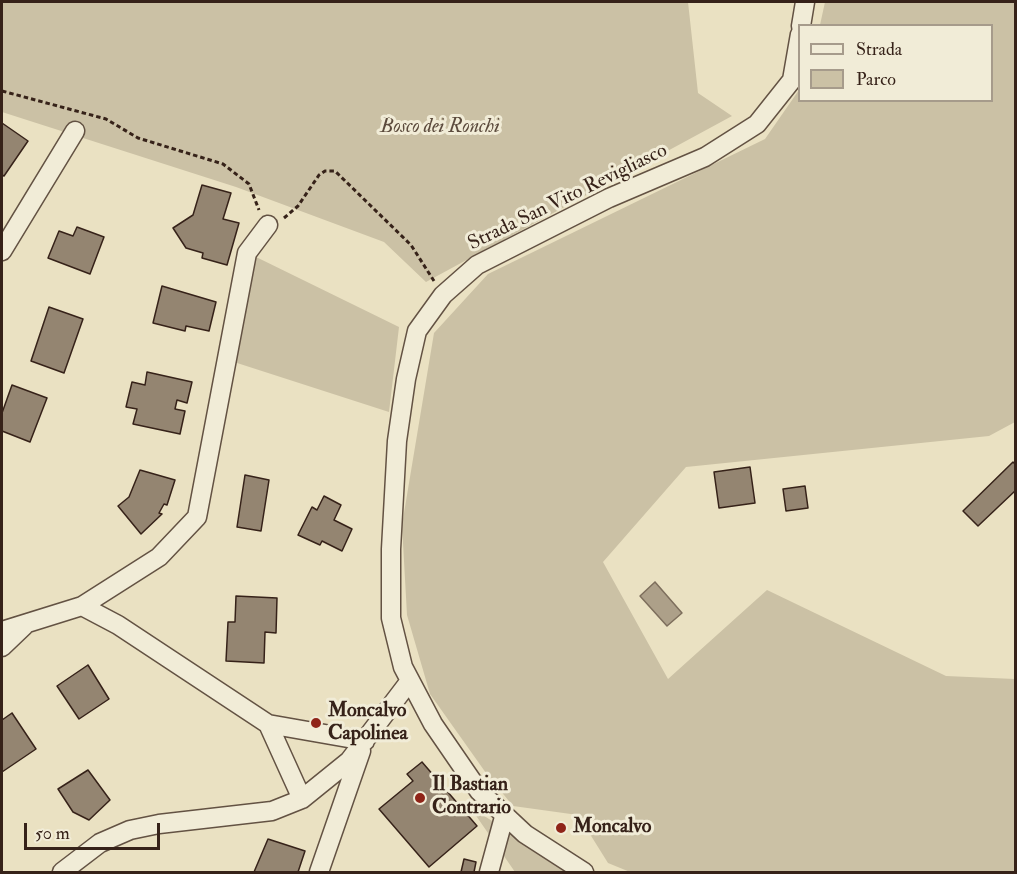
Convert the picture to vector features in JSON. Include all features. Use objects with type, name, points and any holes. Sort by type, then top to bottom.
[{"type":"street","points":[[801,24],[805,2]]},
{"type":"street","name":"Strada San Vito Revigliasco","points":[[584,873],[547,850],[504,817],[458,764],[409,682],[391,618],[391,549],[397,441],[406,379],[417,331],[443,295],[477,265],[609,198],[705,157],[757,124],[792,80],[798,46]]},
{"type":"street","points":[[2,251],[75,131]]},
{"type":"street","points":[[2,631],[82,606],[159,557],[197,517],[247,254],[268,225]]},
{"type":"street","points":[[82,606],[118,625],[268,724],[365,741]]},
{"type":"street","points":[[2,647],[27,623]]},
{"type":"street","points":[[62,873],[100,843],[130,830],[159,824],[272,811],[303,799],[348,761],[409,682]]},
{"type":"street","points":[[268,724],[303,799]]},
{"type":"street","points":[[319,873],[365,741]]},
{"type":"street","points":[[489,873],[504,817]]},
{"type":"path","points":[[2,91],[106,118],[138,138],[223,164],[249,184],[268,225],[277,225],[298,206],[319,175],[325,171],[335,171],[411,245],[443,295]]},
{"type":"green space","name":"Bosco dei Ronchi","points":[[2,2],[688,2],[698,93],[732,116],[426,282],[384,242],[236,187],[2,112]]},
{"type":"green space","points":[[825,2],[1015,2],[1015,422],[989,436],[686,467],[603,562],[668,679],[767,590],[946,676],[1015,679],[1015,872],[630,872],[608,863],[578,815],[513,806],[486,773],[430,694],[407,615],[402,525],[434,333],[488,274],[765,139],[798,91],[798,102],[993,102],[993,24],[820,24]]},
{"type":"green space","points":[[252,255],[399,327],[389,412],[234,362]]},
{"type":"green space","points":[[470,807],[573,872],[515,872]]},
{"type":"shaded area","points":[[655,582],[682,613],[667,626],[640,596]]},
{"type":"building","points":[[2,123],[28,141],[4,176],[2,175]]},
{"type":"building","points":[[202,185],[231,193],[223,219],[239,223],[227,265],[202,258],[203,253],[186,248],[173,228],[193,215]]},
{"type":"building","points":[[77,227],[104,237],[90,274],[48,258],[59,231],[73,236]]},
{"type":"building","points":[[162,286],[216,302],[209,331],[186,326],[185,331],[153,323]]},
{"type":"building","points":[[49,307],[83,319],[64,373],[31,361]]},
{"type":"building","points":[[147,372],[192,382],[187,403],[177,400],[175,409],[185,411],[180,434],[133,424],[137,409],[126,407],[132,382],[145,385]]},
{"type":"building","points":[[12,385],[47,398],[30,442],[2,431],[2,413]]},
{"type":"building","points":[[1013,462],[1016,465],[1016,490],[978,526],[963,511]]},
{"type":"building","points":[[750,467],[755,503],[719,508],[714,472]]},
{"type":"building","points":[[140,470],[175,480],[167,505],[164,504],[159,513],[162,514],[141,534],[118,506],[129,497]]},
{"type":"building","points":[[245,475],[269,480],[261,531],[237,527]]},
{"type":"building","points":[[805,486],[808,508],[786,511],[783,489]]},
{"type":"building","points":[[324,496],[341,505],[334,520],[352,529],[342,551],[322,541],[320,545],[298,535],[312,507],[317,510]]},
{"type":"building","points":[[236,596],[277,598],[276,633],[265,632],[264,663],[226,661],[228,622],[235,622]]},
{"type":"building","points":[[88,665],[109,699],[79,719],[57,686]]},
{"type":"building","points":[[12,713],[36,749],[2,772],[2,720]]},
{"type":"building","points":[[422,762],[477,826],[429,867],[379,809],[413,781],[407,774]]},
{"type":"building","points":[[88,770],[110,800],[89,820],[73,812],[58,789]]},
{"type":"building","points":[[268,839],[305,851],[298,872],[254,872]]},
{"type":"building","points":[[464,859],[476,862],[474,872],[461,872]]},
{"type":"place","name":"Moncalvo Capolinea","points":[[316,723]]},
{"type":"place","name":"Il Bastian Contrario","points":[[420,798]]},
{"type":"place","name":"Moncalvo","points":[[561,828]]}]
